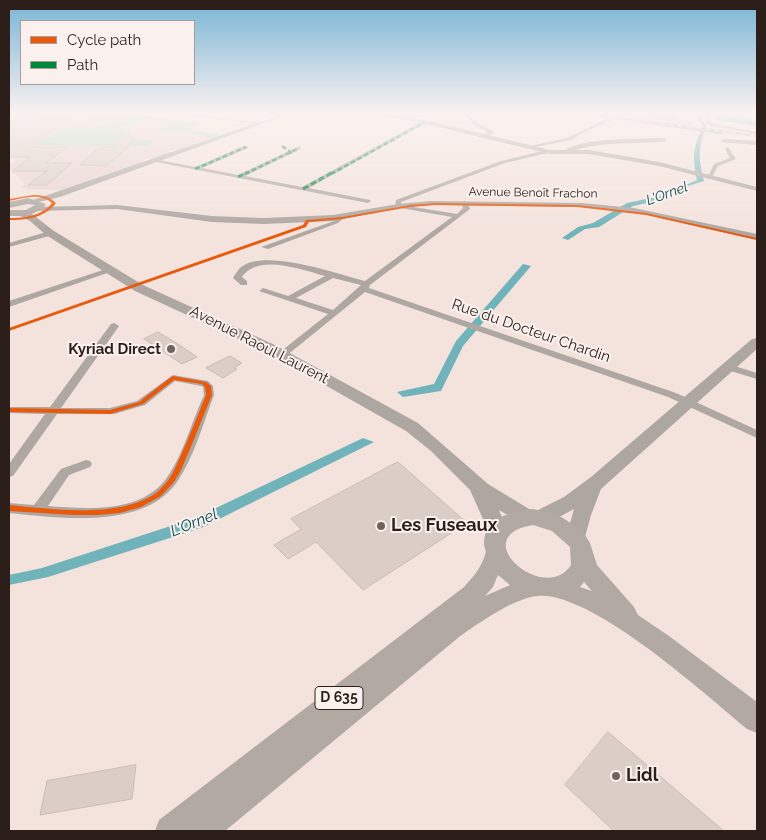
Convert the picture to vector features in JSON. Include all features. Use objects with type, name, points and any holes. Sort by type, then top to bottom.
[{"type":"main road","name":"Avenue Raoul Laurent","points":[[22,207],[50,233],[139,288],[222,324],[283,354],[423,434],[475,484],[499,502],[533,517]]},
{"type":"main road","points":[[757,342],[618,463],[592,489],[566,506],[533,517],[510,521],[497,543],[511,575],[593,601],[642,630],[757,719]]},
{"type":"main road","name":"Avenue Raoul Laurent","points":[[475,484],[488,506],[497,543]]},
{"type":"main road","points":[[576,538],[580,515],[592,489]]},
{"type":"main road","points":[[533,517],[560,525],[576,538],[589,572],[604,591],[642,630]]},
{"type":"main road","name":"D 635","points":[[170,831],[472,594],[485,580],[497,543]]},
{"type":"main road","points":[[546,586],[571,580],[581,568],[583,560]]},
{"type":"main road","name":"D 635","points":[[201,831],[450,629],[498,600],[546,586]]},
{"type":"street","points":[[22,207],[179,152]]},
{"type":"street","points":[[195,169],[234,152]]},
{"type":"street","points":[[303,189],[370,152]]},
{"type":"street","points":[[458,216],[398,206],[398,201],[503,162],[549,152]]},
{"type":"street","points":[[590,152],[659,164],[695,175],[757,189]]},
{"type":"street","points":[[706,177],[716,165],[733,159],[730,152]]},
{"type":"street","points":[[238,177],[292,153]]},
{"type":"street","points":[[154,161],[368,201]]},
{"type":"street","points":[[411,195],[408,200],[411,204]]},
{"type":"street","points":[[283,354],[394,263],[467,209],[465,203]]},
{"type":"street","name":"Avenue Benoît Frachon","points":[[22,207],[126,208],[229,221],[342,217],[411,204],[465,203],[614,207],[757,237]]},
{"type":"street","name":"Avenue Benoît Frachon","points":[[265,247],[336,222],[342,217]]},
{"type":"street","points":[[9,245],[50,233]]},
{"type":"street","name":"Rue du Docteur Chardin","points":[[244,283],[237,278],[243,269],[269,262],[288,263],[333,275],[463,324],[688,402],[757,434]]},
{"type":"street","points":[[9,304],[109,271]]},
{"type":"street","points":[[288,299],[333,275]]},
{"type":"street","points":[[263,290],[335,313]]},
{"type":"street","points":[[11,467],[54,412],[114,326]]},
{"type":"street","points":[[728,367],[757,376]]},
{"type":"street","points":[[9,410],[99,413],[131,407],[152,396],[173,378],[204,384],[208,386],[209,395],[172,480],[150,501],[120,511],[9,508]]},
{"type":"street","points":[[38,510],[65,472],[86,464]]},
{"type":"shaded area","points":[[9,152],[173,152],[154,159],[143,159],[142,163],[65,190],[27,189],[22,187],[25,184],[9,168],[9,165],[17,159],[9,159]]},
{"type":"water","name":"L'Ornel","points":[[694,152],[700,152],[704,181],[688,186],[666,199],[633,206],[599,227],[585,229],[568,240],[562,238],[578,227],[593,223],[627,203],[661,196],[697,180]]},
{"type":"water","points":[[523,264],[531,266],[463,346],[441,391],[403,397],[397,392],[434,384],[456,341]]},
{"type":"water","name":"L'Ornel","points":[[363,438],[374,442],[201,528],[48,577],[9,585],[9,575],[42,568],[195,518]]},
{"type":"building","points":[[9,152],[61,152],[46,163],[72,163],[47,185],[28,185],[47,171],[12,171],[30,157],[9,157]]},
{"type":"building","points":[[94,152],[123,152],[106,166],[80,165]]},
{"type":"building","name":"Kyriad Direct","points":[[158,332],[197,357],[182,364],[144,339]]},
{"type":"building","points":[[230,356],[242,363],[234,368],[237,369],[223,378],[206,368]]},
{"type":"building","name":"Les Fuseaux","points":[[398,462],[467,523],[363,590],[316,542],[288,559],[274,545],[301,529],[291,519]]},
{"type":"building","name":"Lidl","points":[[608,732],[724,831],[614,831],[565,785]]},
{"type":"building","points":[[136,765],[132,799],[40,815],[47,781]]},
{"type":"marked path","points":[[195,169],[234,152]]},
{"type":"marked path","points":[[238,177],[290,152]]},
{"type":"marked path","points":[[303,189],[370,152]]},
{"type":"cycle path","points":[[9,200],[26,196],[39,196],[50,199],[54,203],[40,214],[27,218],[9,219]]},
{"type":"cycle path","points":[[9,330],[305,226],[307,221],[342,218],[410,206],[436,204],[577,206],[646,214],[757,239]]},
{"type":"cycle path","points":[[9,410],[110,412],[141,403],[173,378],[204,383],[208,386],[209,395],[177,470],[172,480],[159,495],[141,504],[120,510],[97,512],[73,513],[9,508]]},
{"type":"place","name":"Kyriad Direct","points":[[171,349]]},
{"type":"place","name":"Les Fuseaux","points":[[381,526]]},
{"type":"place","name":"Lidl","points":[[616,776]]}]
